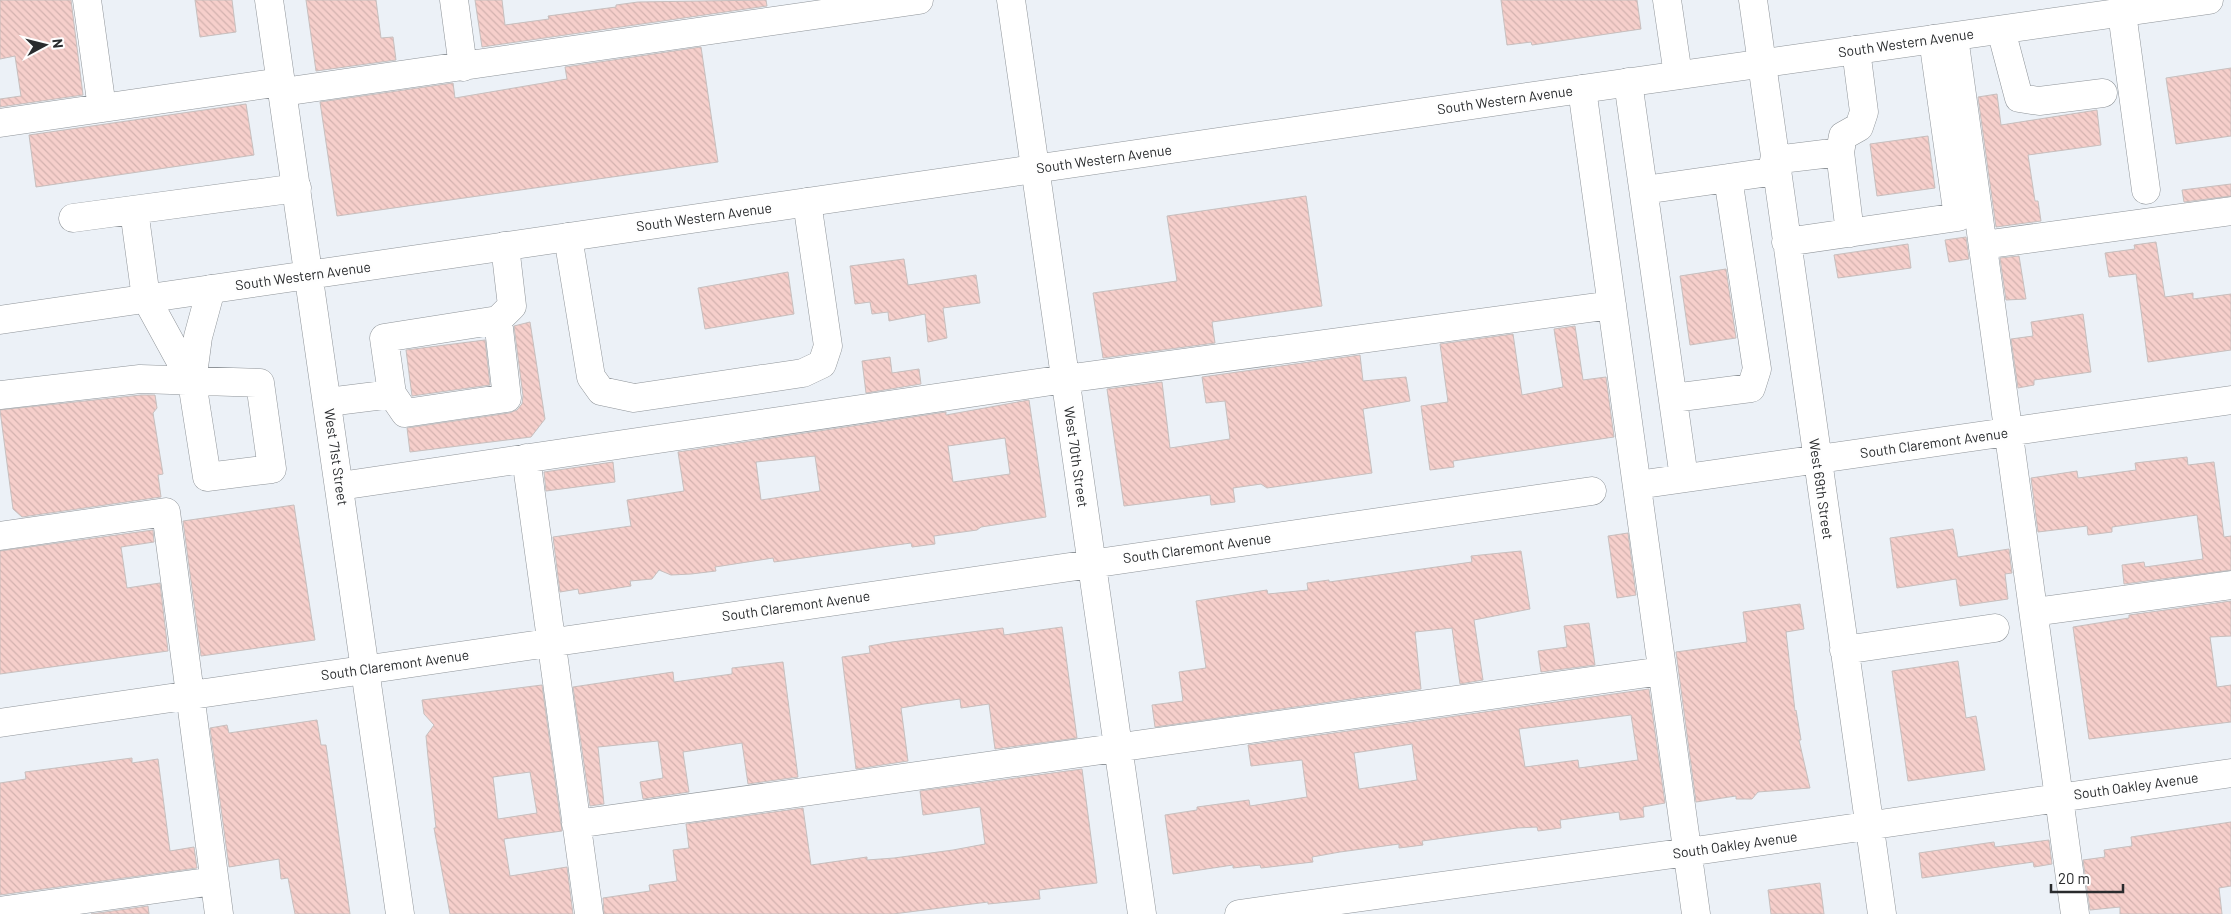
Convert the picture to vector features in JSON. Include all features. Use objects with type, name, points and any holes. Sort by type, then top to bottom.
[{"type":"street","points":[[87,0],[102,108]]},
{"type":"street","name":"West 71st Street","points":[[269,0],[310,274],[400,914]]},
{"type":"street","points":[[454,0],[463,68]]},
{"type":"street","points":[[0,123],[102,108],[463,68],[919,0]]},
{"type":"street","name":"West 70th Street","points":[[1011,0],[1142,914]]},
{"type":"street","points":[[1667,0],[1678,75]]},
{"type":"street","name":"West 69th Street","points":[[1753,0],[1882,914]]},
{"type":"street","name":"South Western Avenue","points":[[0,320],[1628,82],[2209,0]]},
{"type":"street","points":[[2122,13],[2146,190]]},
{"type":"street","points":[[2000,30],[2019,98],[2039,101],[2103,93]]},
{"type":"street","points":[[1786,242],[1958,217],[1944,38]]},
{"type":"street","points":[[1944,38],[1983,245],[2075,914]]},
{"type":"street","points":[[1850,233],[1840,152],[1843,136],[1859,127],[1864,112],[1856,50]]},
{"type":"street","points":[[1628,82],[1684,478]]},
{"type":"street","points":[[1582,89],[1696,914]]},
{"type":"street","points":[[1644,190],[1728,178],[1775,165],[1840,152]]},
{"type":"street","points":[[1673,398],[1751,388],[1757,369],[1728,178]]},
{"type":"street","points":[[73,218],[297,188]]},
{"type":"street","points":[[568,237],[591,377],[602,391],[634,398],[803,373],[822,364],[828,346],[807,202]]},
{"type":"street","points":[[134,210],[146,298],[192,382]]},
{"type":"street","points":[[1983,245],[2231,211]]},
{"type":"street","points":[[498,320],[507,398],[405,413],[392,394],[384,338],[498,320],[512,306],[506,246]]},
{"type":"street","points":[[192,382],[198,337],[211,289]]},
{"type":"street","points":[[340,486],[1065,379],[1612,305]]},
{"type":"street","points":[[0,395],[140,379],[192,382]]},
{"type":"street","points":[[328,402],[392,394]]},
{"type":"street","name":"South Claremont Avenue","points":[[1637,484],[2231,400]]},
{"type":"street","points":[[526,458],[589,914]]},
{"type":"street","name":"South Claremont Avenue","points":[[0,723],[552,641],[1592,491]]},
{"type":"street","points":[[0,536],[166,512],[219,914]]},
{"type":"street","points":[[2034,612],[2231,585]]},
{"type":"street","points":[[1844,650],[1995,628]]},
{"type":"street","points":[[576,824],[1662,671]]},
{"type":"street","name":"South Oakley Avenue","points":[[1239,914],[1688,852],[2231,772]]},
{"type":"street","points":[[0,911],[214,881]]},
{"type":"building","points":[[0,0],[71,0],[83,95],[0,107],[0,99],[21,96],[15,56],[0,59]]},
{"type":"building","points":[[195,0],[232,0],[236,32],[200,37]]},
{"type":"building","points":[[306,0],[376,0],[381,38],[393,37],[396,60],[316,71]]},
{"type":"building","points":[[475,0],[502,0],[505,25],[549,19],[548,16],[616,7],[616,5],[638,2],[766,0],[767,6],[482,47]]},
{"type":"building","points":[[1501,0],[1637,0],[1641,29],[1532,45],[1531,42],[1507,45]]},
{"type":"building","points":[[701,47],[718,162],[337,216],[320,102],[453,83],[455,98],[567,79],[565,67]]},
{"type":"building","points":[[2231,68],[2231,136],[2176,144],[2166,78]]},
{"type":"building","points":[[1997,94],[2001,125],[2097,110],[2101,145],[2028,155],[2035,201],[2038,201],[2041,221],[1996,227],[1978,97]]},
{"type":"building","points":[[246,104],[254,155],[36,187],[29,135]]},
{"type":"building","points":[[1928,136],[1935,188],[1877,196],[1870,144]]},
{"type":"building","points":[[2231,184],[2231,196],[2184,202],[2182,190]]},
{"type":"building","points":[[1306,196],[1322,306],[1212,322],[1215,343],[1103,358],[1093,293],[1177,281],[1167,216]]},
{"type":"building","points":[[1966,237],[1969,259],[1949,262],[1945,240]]},
{"type":"building","points":[[2156,242],[2165,297],[2193,293],[2193,299],[2231,294],[2231,350],[2148,362],[2136,274],[2109,277],[2105,253],[2135,249],[2134,245]]},
{"type":"building","points":[[1908,244],[1911,268],[1838,278],[1834,255]]},
{"type":"building","points":[[2019,256],[2026,299],[2006,300],[2000,258]]},
{"type":"building","points":[[904,259],[908,285],[976,275],[980,303],[943,308],[947,338],[928,342],[925,314],[889,321],[888,312],[872,314],[870,302],[855,304],[850,266]]},
{"type":"building","points":[[1726,269],[1736,338],[1690,345],[1680,276]]},
{"type":"building","points":[[788,272],[794,314],[705,329],[698,288]]},
{"type":"building","points":[[2083,314],[2091,372],[2034,380],[2034,385],[2018,388],[2011,339],[2033,336],[2031,322]]},
{"type":"building","points":[[530,322],[545,419],[531,437],[410,452],[407,428],[509,413],[517,410],[522,404],[523,396],[514,326]]},
{"type":"building","points":[[1575,326],[1583,380],[1606,377],[1614,437],[1453,461],[1454,467],[1430,470],[1421,406],[1448,402],[1440,344],[1513,334],[1522,395],[1563,387],[1554,329]]},
{"type":"building","points":[[485,340],[490,385],[412,396],[406,350]]},
{"type":"building","points":[[1360,355],[1363,381],[1406,377],[1410,401],[1363,409],[1372,473],[1267,488],[1261,484],[1233,488],[1235,502],[1211,505],[1210,495],[1124,506],[1107,389],[1162,382],[1170,448],[1230,439],[1225,401],[1206,403],[1202,377]]},
{"type":"building","points":[[890,357],[892,373],[919,369],[921,384],[866,393],[862,361]]},
{"type":"building","points":[[155,395],[157,408],[153,413],[163,474],[158,475],[161,497],[22,517],[13,509],[0,410]]},
{"type":"building","points":[[1029,400],[1046,517],[934,536],[935,544],[912,547],[911,543],[774,562],[773,558],[715,567],[716,571],[691,574],[671,575],[659,570],[652,579],[630,581],[631,586],[579,594],[578,589],[560,592],[553,537],[631,526],[627,500],[684,491],[678,452],[946,412],[946,415]],"holes":[[[1005,438],[1010,474],[953,482],[948,446]],[[815,456],[820,491],[761,500],[756,462]]]},
{"type":"building","points":[[2187,457],[2188,465],[2214,462],[2224,537],[2231,536],[2231,570],[2124,584],[2122,565],[2144,562],[2145,567],[2203,559],[2197,515],[2112,527],[2112,532],[2088,535],[2087,526],[2038,532],[2031,478],[2077,471],[2078,478],[2136,470],[2135,463]]},
{"type":"building","points":[[613,462],[615,482],[546,491],[544,472]]},
{"type":"building","points":[[294,505],[315,640],[201,656],[183,521]]},
{"type":"building","points":[[1953,529],[1958,557],[2009,549],[2012,573],[2005,574],[2008,599],[1960,606],[1956,579],[1897,588],[1890,538]]},
{"type":"building","points":[[153,530],[154,542],[121,547],[127,588],[160,583],[168,651],[0,674],[0,551]]},
{"type":"building","points":[[1628,533],[1636,595],[1617,598],[1608,536]]},
{"type":"building","points":[[1521,551],[1530,609],[1474,620],[1483,680],[1460,684],[1452,628],[1415,632],[1421,689],[1155,727],[1152,705],[1183,701],[1179,672],[1206,668],[1196,601],[1267,590],[1268,594],[1308,590],[1307,583],[1329,580],[1329,582],[1472,562],[1471,556]]},
{"type":"building","points":[[2231,601],[2231,636],[2210,637],[2217,687],[2231,685],[2231,722],[2089,739],[2073,627],[2129,618],[2129,615]]},
{"type":"building","points":[[1800,604],[1804,629],[1786,632],[1795,711],[1801,740],[1799,740],[1810,788],[1758,792],[1752,799],[1736,799],[1736,796],[1696,802],[1676,652],[1747,642],[1743,612]]},
{"type":"building","points":[[1589,623],[1595,665],[1541,672],[1538,651],[1567,647],[1564,626]]},
{"type":"building","points":[[1062,627],[1077,738],[995,749],[989,704],[961,708],[960,699],[924,704],[901,708],[908,761],[856,769],[842,657],[870,653],[869,646],[892,642],[1003,628],[1004,635]]},
{"type":"building","points":[[1958,661],[1966,718],[1976,716],[1985,770],[1908,781],[1892,671]]},
{"type":"building","points":[[783,662],[798,777],[748,784],[742,743],[683,752],[689,792],[643,799],[640,782],[663,778],[658,741],[598,747],[604,804],[590,806],[573,687],[673,672],[674,682],[732,674],[732,668]]},
{"type":"building","points":[[542,685],[562,831],[504,839],[510,876],[567,867],[573,914],[450,914],[434,828],[436,828],[426,736],[434,725],[424,714],[422,700]],"holes":[[[530,772],[537,813],[498,819],[493,777]]]},
{"type":"building","points":[[1649,689],[1665,803],[1643,807],[1644,817],[1620,820],[1619,812],[1560,820],[1561,828],[1538,831],[1537,827],[1517,828],[1422,841],[1423,845],[1399,848],[1399,844],[1340,852],[1312,857],[1313,862],[1261,868],[1260,865],[1233,868],[1233,865],[1173,874],[1165,815],[1197,810],[1197,807],[1249,800],[1250,806],[1307,797],[1302,760],[1251,766],[1248,745]],"holes":[[[1631,715],[1638,760],[1579,768],[1578,760],[1525,767],[1519,729]],[[1412,744],[1417,780],[1359,789],[1354,753]]]},
{"type":"building","points":[[317,720],[321,745],[326,745],[350,914],[295,914],[288,878],[281,879],[279,859],[229,867],[210,728],[227,725],[229,733]]},
{"type":"building","points":[[132,758],[132,763],[158,759],[170,851],[194,847],[197,868],[0,895],[0,783],[26,779],[25,772]]},
{"type":"building","points":[[1082,769],[1097,883],[1039,890],[1040,899],[988,904],[988,902],[893,914],[604,914],[603,898],[650,891],[649,885],[677,881],[673,850],[689,848],[686,824],[803,808],[811,865],[867,857],[867,860],[894,858],[953,850],[985,844],[980,807],[923,815],[920,791]]},
{"type":"building","points":[[2231,822],[2231,886],[2219,888],[2222,914],[2120,914],[2120,907],[2090,910],[2083,860],[2105,857],[2104,850],[2132,846],[2131,837]]},
{"type":"building","points":[[2049,840],[2052,864],[2034,867],[2033,862],[1922,878],[1919,853],[1994,842],[1995,847]]},
{"type":"building","points":[[1820,883],[1824,914],[1771,914],[1768,890]]},
{"type":"building","points":[[148,906],[149,914],[91,914]]}]
